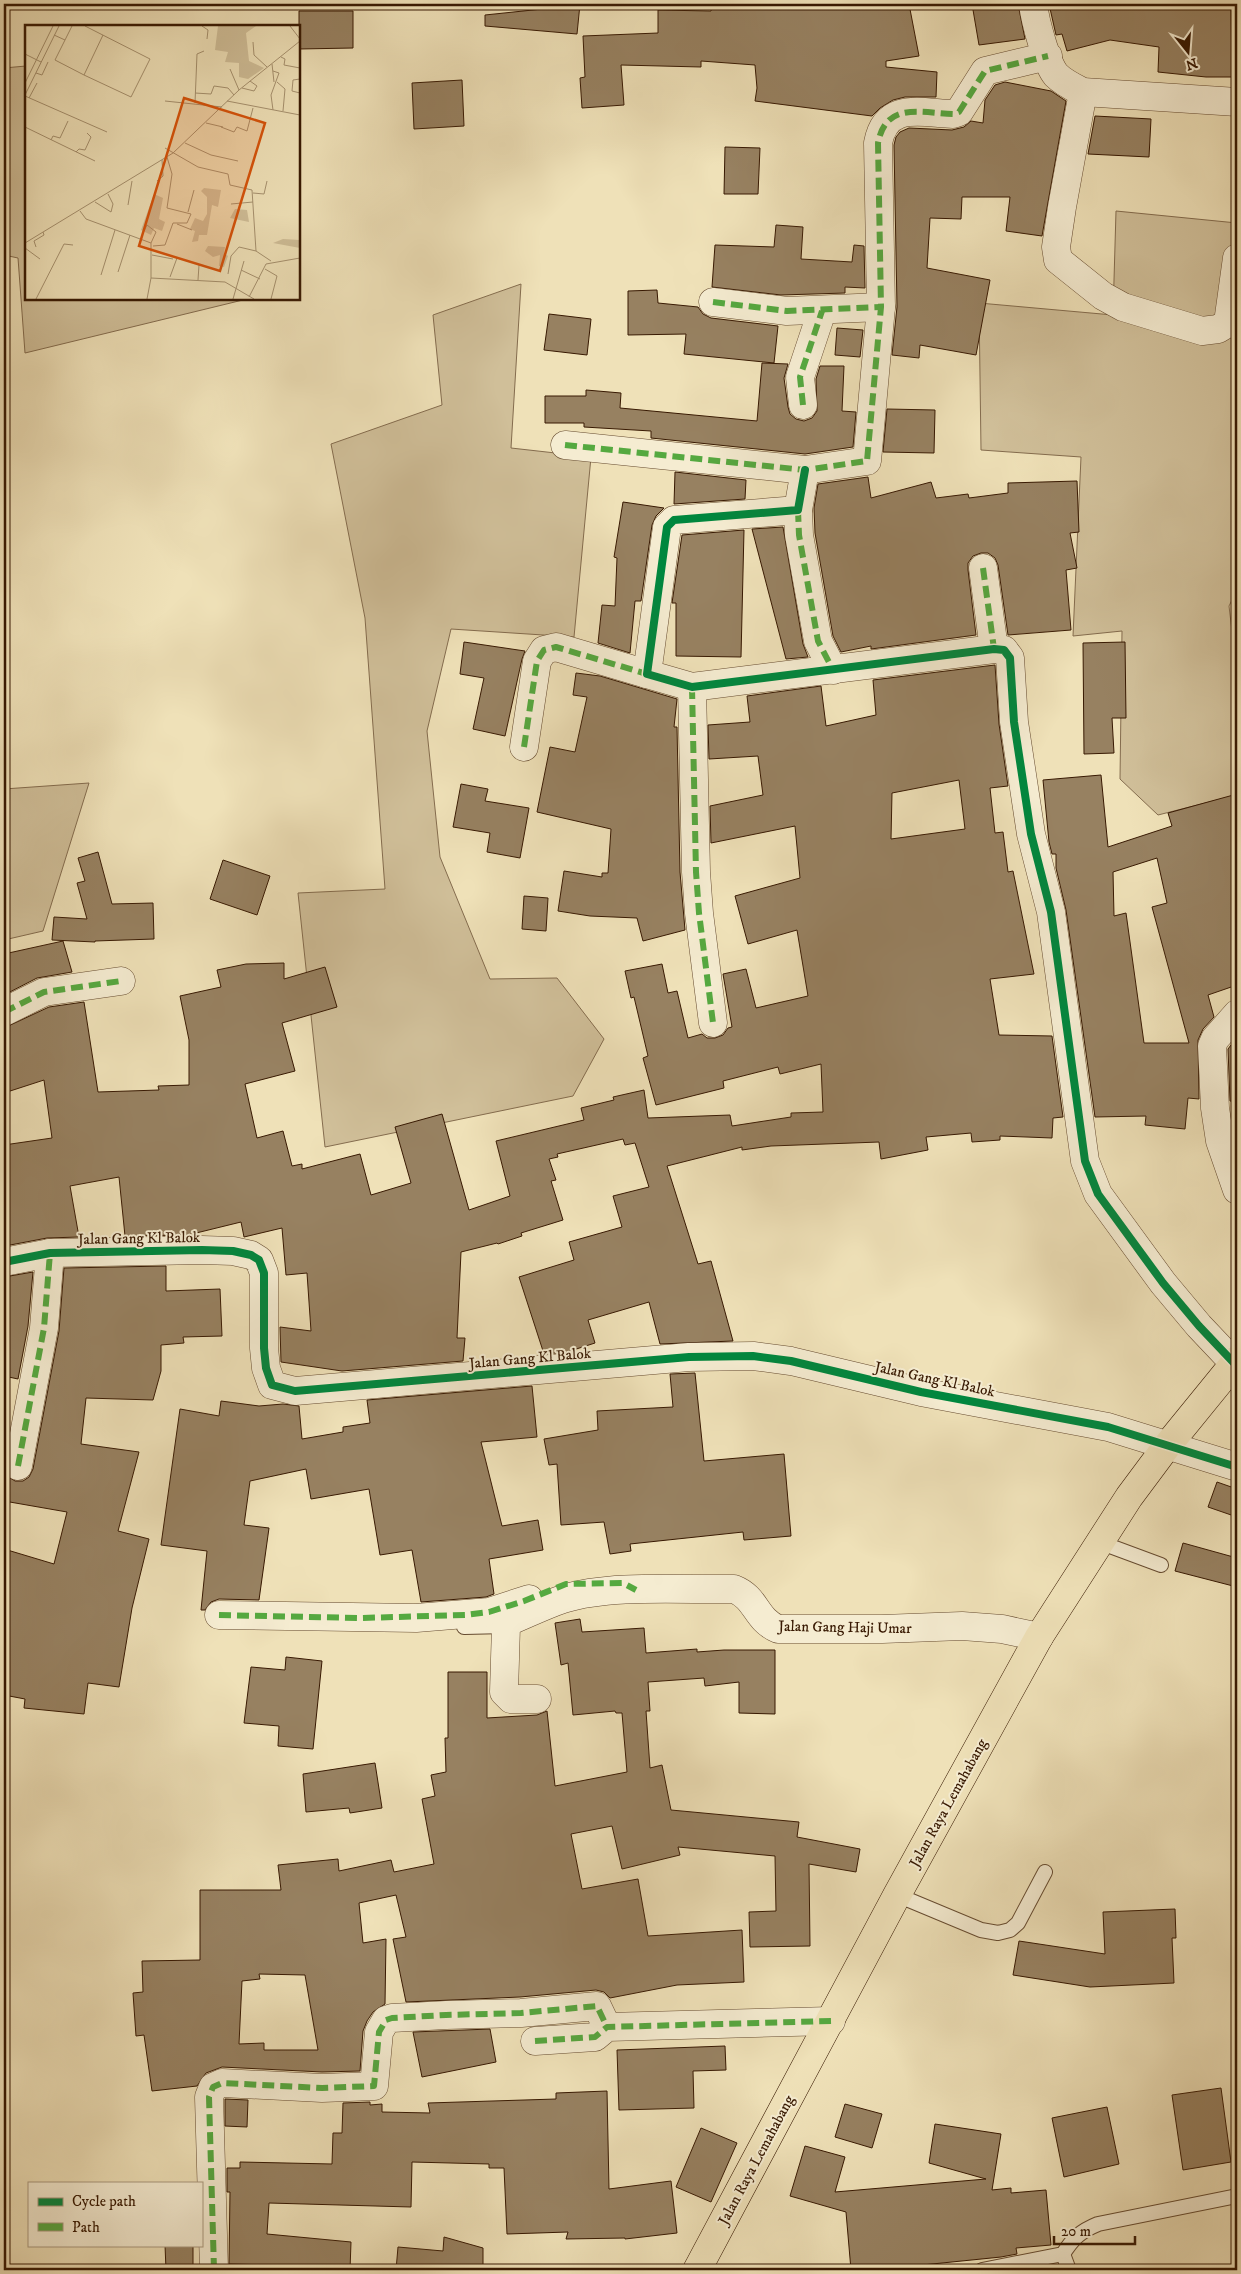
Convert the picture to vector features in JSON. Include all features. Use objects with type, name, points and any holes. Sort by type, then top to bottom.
[{"type":"main road","name":"Jalan Raya Lemahabang","points":[[697,2270],[897,1895],[1039,1637],[1099,1542],[1167,1446],[1236,1361]]},
{"type":"street","points":[[1033,4],[1036,26],[1055,73],[1067,84],[1083,92],[1237,102]]},
{"type":"street","points":[[565,445],[805,470],[867,461],[881,307],[878,143],[884,124],[895,115],[902,113],[953,114],[958,112],[985,71],[1048,56]]},
{"type":"street","points":[[1083,92],[1056,247],[1058,260],[1102,296],[1122,307],[1202,331],[1218,329],[1228,323],[1232,310],[1237,258]]},
{"type":"street","points":[[713,302],[787,311],[881,307]]},
{"type":"street","points":[[803,405],[800,377],[822,311]]},
{"type":"street","points":[[805,470],[798,510],[799,535],[818,640],[833,670]]},
{"type":"street","points":[[647,674],[667,527],[674,520],[798,510]]},
{"type":"street","points":[[982,568],[994,649]]},
{"type":"street","points":[[524,746],[537,661],[544,650],[556,647],[692,687],[994,649],[1004,650],[1010,658],[1014,722],[1032,834],[1051,912],[1084,1161],[1098,1194],[1163,1283],[1199,1326],[1236,1361]]},
{"type":"street","points":[[692,687],[699,913],[713,1023]]},
{"type":"street","points":[[4,1012],[44,992],[122,981]]},
{"type":"street","points":[[1237,1014],[1215,1039],[1212,1046],[1214,1108],[1220,1141],[1237,1190]]},
{"type":"street","name":"Jalan Gang Kl Balok","points":[[4,1262],[50,1253],[202,1250],[233,1251],[251,1255],[259,1260],[264,1274],[266,1368],[272,1385],[295,1391],[689,1357],[753,1356],[791,1361],[921,1392],[1080,1421],[1131,1434],[1167,1446]]},
{"type":"street","points":[[18,1466],[44,1328],[50,1253]]},
{"type":"street","points":[[1167,1446],[1237,1467]]},
{"type":"street","points":[[219,1615],[398,1618],[465,1615],[489,1612],[524,1601],[566,1584],[623,1583],[636,1590]]},
{"type":"street","name":"Jalan Gang Haji Umar","points":[[636,1590],[734,1589],[745,1593],[767,1624],[778,1629],[882,1629],[962,1626],[1002,1629],[1039,1637]]},
{"type":"street","points":[[537,1698],[511,1699],[504,1692],[506,1626],[510,1621],[563,1599],[587,1593],[636,1590]]},
{"type":"street","points":[[214,2270],[209,2097],[213,2087],[222,2083],[322,2088],[374,2086],[379,2032],[386,2020],[392,2018],[522,2014],[597,2006],[607,2028]]},
{"type":"street","points":[[534,2041],[596,2037],[607,2028],[831,2021]]},
{"type":"lane","points":[[1099,1542],[1161,1565]]},
{"type":"lane","points":[[444,1628],[506,1626]]},
{"type":"lane","points":[[897,1895],[981,1930],[998,1933],[1010,1930],[1018,1923],[1044,1872]]},
{"type":"lane","points":[[1069,2270],[1064,2254],[1072,2240],[1081,2231],[1098,2224],[1237,2196]]},
{"type":"lane","points":[[982,2270],[1064,2254]]},
{"type":"shaded area","points":[[25,66],[25,300],[243,300],[25,353],[18,258],[4,255],[4,68]]},
{"type":"shaded area","points":[[1116,211],[1237,223],[1237,590],[1229,606],[1237,673],[1237,795],[1158,815],[1120,779],[1122,631],[1073,636],[1081,457],[981,450],[979,303],[1113,315]]},
{"type":"shaded area","points":[[521,284],[511,448],[591,457],[574,637],[451,629],[427,731],[440,857],[490,979],[557,978],[604,1039],[573,1096],[325,1147],[298,893],[385,889],[365,618],[331,444],[442,405],[433,315]]},
{"type":"shaded area","points":[[89,783],[43,931],[4,940],[4,789]]},
{"type":"building","points":[[552,4],[580,4],[577,34],[485,26],[485,15],[552,8]]},
{"type":"building","points":[[712,4],[822,4],[822,9],[850,4],[909,4],[919,56],[886,61],[886,67],[937,72],[936,97],[905,97],[893,100],[880,108],[872,116],[755,101],[757,88],[755,65],[701,61],[701,67],[621,65],[624,105],[582,108],[580,78],[585,77],[583,36],[658,33],[658,10],[711,11]]},
{"type":"building","points":[[972,4],[1018,4],[1025,39],[979,45]]},
{"type":"building","points":[[1049,4],[1231,4],[1232,77],[1206,77],[1158,72],[1159,47],[1110,40],[1067,51],[1062,34],[1056,35]]},
{"type":"building","points":[[299,11],[353,11],[353,48],[300,49]]},
{"type":"building","points":[[462,80],[464,126],[414,129],[412,83]]},
{"type":"building","points":[[1005,82],[1051,91],[1066,101],[1042,236],[1006,231],[1010,197],[962,197],[961,219],[930,218],[927,268],[990,280],[976,355],[920,345],[919,358],[892,355],[897,307],[894,145],[896,137],[900,132],[909,128],[952,130],[964,127],[971,121],[983,123],[985,100],[995,85]]},
{"type":"building","points":[[1095,116],[1151,119],[1149,157],[1088,154]]},
{"type":"building","points":[[725,147],[760,148],[758,194],[724,194]]},
{"type":"building","points":[[776,225],[803,227],[801,259],[852,262],[854,245],[864,246],[865,288],[845,287],[845,293],[781,295],[712,287],[715,245],[774,247]]},
{"type":"building","points":[[657,290],[658,303],[698,307],[703,314],[711,318],[778,326],[774,363],[684,354],[686,334],[628,335],[628,291]]},
{"type":"building","points":[[549,314],[591,319],[587,355],[544,350]]},
{"type":"building","points":[[837,328],[863,330],[860,357],[835,355]]},
{"type":"building","points":[[762,363],[788,364],[784,378],[788,407],[790,414],[796,419],[804,421],[812,418],[817,411],[816,379],[820,366],[844,366],[842,411],[856,412],[853,447],[805,454],[651,438],[651,431],[584,427],[584,423],[545,423],[545,396],[586,396],[586,390],[621,393],[620,408],[757,421]]},
{"type":"building","points":[[887,409],[935,410],[934,453],[883,452]]},
{"type":"building","points":[[675,472],[746,480],[745,499],[674,504]]},
{"type":"building","points":[[868,477],[871,498],[931,482],[936,498],[968,494],[969,498],[1008,493],[1008,483],[1077,481],[1079,532],[1070,533],[1077,568],[1066,570],[1071,630],[1008,635],[998,565],[995,558],[988,553],[981,553],[973,556],[968,563],[976,635],[871,649],[871,646],[841,652],[833,636],[815,533],[814,508],[818,484]]},
{"type":"building","points":[[623,502],[664,508],[656,516],[652,525],[641,601],[635,601],[630,653],[598,643],[602,605],[615,606],[617,558],[614,557]]},
{"type":"building","points":[[783,527],[803,644],[808,657],[786,659],[752,529]]},
{"type":"building","points":[[744,530],[741,657],[676,656],[676,603],[672,603],[682,535]]},
{"type":"building","points":[[464,642],[525,651],[505,736],[473,729],[484,678],[460,674]]},
{"type":"building","points":[[1125,642],[1126,718],[1112,718],[1114,753],[1084,754],[1083,643]]},
{"type":"building","points":[[995,665],[999,724],[1008,786],[990,788],[995,833],[1003,832],[1008,872],[1013,871],[1034,974],[990,979],[999,1035],[1052,1036],[1063,1117],[1053,1118],[1052,1138],[1000,1136],[1000,1140],[972,1142],[971,1133],[926,1137],[928,1150],[881,1159],[879,1142],[771,1146],[742,1150],[742,1147],[667,1166],[698,1264],[711,1261],[733,1341],[660,1344],[649,1302],[588,1320],[595,1343],[567,1352],[544,1354],[519,1277],[574,1260],[569,1242],[622,1227],[613,1196],[649,1187],[635,1143],[625,1145],[623,1139],[557,1154],[558,1157],[549,1159],[556,1180],[551,1181],[563,1220],[521,1233],[522,1236],[498,1244],[461,1252],[457,1338],[465,1338],[463,1361],[342,1371],[281,1362],[280,1327],[311,1331],[307,1273],[286,1275],[282,1228],[244,1237],[241,1222],[188,1235],[125,1236],[119,1177],[70,1186],[79,1237],[47,1238],[5,1246],[4,1145],[52,1138],[44,1080],[4,1093],[4,1028],[49,1007],[84,1002],[98,1092],[159,1090],[158,1086],[189,1085],[189,1040],[180,996],[221,987],[217,970],[246,964],[284,963],[284,979],[325,967],[337,1007],[282,1023],[295,1071],[245,1084],[257,1138],[283,1131],[292,1166],[302,1164],[302,1169],[360,1154],[371,1195],[411,1183],[395,1127],[442,1114],[469,1210],[510,1196],[496,1141],[584,1120],[581,1108],[614,1100],[613,1097],[644,1090],[648,1118],[730,1115],[732,1126],[791,1117],[791,1113],[823,1112],[821,1064],[780,1074],[778,1067],[723,1081],[724,1088],[656,1105],[643,1058],[648,1056],[634,997],[631,998],[625,971],[662,964],[668,993],[677,991],[688,1038],[702,1034],[707,1038],[715,1038],[723,1035],[728,1028],[732,1027],[723,974],[746,969],[756,1008],[808,996],[797,930],[748,944],[735,896],[800,878],[795,826],[711,843],[710,806],[763,795],[758,756],[709,759],[708,725],[750,722],[747,696],[821,686],[826,726],[876,715],[873,680]],"holes":[[[959,780],[965,829],[891,839],[892,793]]]},
{"type":"building","points":[[576,673],[600,676],[677,699],[674,727],[677,727],[680,872],[685,930],[643,941],[637,918],[590,916],[558,911],[564,871],[602,877],[602,873],[608,873],[611,829],[537,812],[550,747],[575,752],[587,697],[573,695]]},
{"type":"building","points":[[1101,775],[1108,847],[1172,826],[1168,813],[1237,794],[1237,985],[1208,995],[1214,1017],[1203,1029],[1198,1040],[1199,1099],[1188,1098],[1185,1129],[1145,1125],[1146,1116],[1095,1117],[1066,910],[1056,868],[1056,854],[1052,854],[1049,842],[1043,780]],"holes":[[[1157,858],[1167,903],[1152,907],[1189,1043],[1144,1043],[1126,913],[1114,916],[1113,872]]]},
{"type":"building","points":[[461,784],[488,789],[485,801],[529,808],[520,858],[487,852],[490,833],[453,827]]},
{"type":"building","points":[[98,852],[112,904],[153,903],[154,939],[95,942],[52,940],[54,917],[87,919],[77,883],[85,881],[78,858]]},
{"type":"building","points":[[223,860],[270,876],[257,915],[210,899]]},
{"type":"building","points":[[524,896],[548,898],[546,931],[522,929]]},
{"type":"building","points":[[63,941],[72,972],[37,978],[4,995],[4,954]]},
{"type":"building","points":[[1231,1045],[1237,1045],[1237,1102],[1230,1101],[1228,1049]]},
{"type":"building","points":[[166,1266],[166,1291],[220,1289],[222,1336],[183,1337],[184,1343],[161,1345],[161,1371],[153,1400],[86,1398],[81,1444],[139,1452],[118,1531],[149,1539],[132,1608],[119,1687],[88,1683],[84,1714],[24,1708],[25,1699],[4,1695],[4,1609],[9,1586],[4,1585],[4,1549],[54,1564],[67,1512],[4,1501],[4,1474],[15,1481],[23,1481],[29,1477],[33,1469],[59,1331],[64,1268]]},
{"type":"building","points":[[33,1272],[28,1326],[18,1379],[4,1376],[4,1277]]},
{"type":"building","points":[[695,1373],[704,1461],[784,1454],[791,1536],[744,1540],[743,1532],[630,1544],[631,1551],[610,1554],[604,1522],[561,1525],[557,1464],[549,1465],[544,1439],[598,1430],[597,1411],[673,1407],[670,1374]]},
{"type":"building","points":[[532,1386],[537,1437],[481,1442],[502,1526],[538,1520],[543,1550],[489,1559],[494,1594],[486,1597],[421,1602],[412,1550],[380,1555],[369,1489],[311,1499],[306,1469],[250,1481],[244,1525],[269,1528],[259,1600],[219,1599],[211,1602],[205,1610],[201,1610],[207,1551],[161,1545],[180,1409],[219,1416],[221,1401],[259,1406],[283,1404],[299,1406],[302,1439],[343,1432],[343,1427],[370,1423],[367,1400]]},
{"type":"building","points":[[1217,1482],[1237,1489],[1237,1517],[1208,1507]]},
{"type":"building","points":[[1183,1543],[1237,1558],[1237,1587],[1175,1571]]},
{"type":"building","points":[[580,1619],[582,1632],[644,1628],[646,1653],[697,1649],[697,1652],[775,1650],[775,1714],[739,1713],[739,1682],[705,1686],[704,1678],[648,1682],[650,1711],[646,1711],[650,1768],[662,1765],[671,1810],[799,1822],[797,1837],[860,1849],[856,1872],[809,1864],[810,1946],[750,1947],[749,1912],[776,1911],[775,1856],[678,1847],[680,1855],[622,1869],[612,1826],[571,1834],[582,1889],[638,1879],[648,1936],[742,1930],[744,1982],[677,1985],[610,1998],[604,1992],[596,1990],[520,1997],[406,2002],[393,1939],[406,1937],[396,1895],[359,1903],[363,1943],[386,1939],[385,2004],[373,2012],[363,2031],[360,2071],[322,2072],[222,2067],[206,2073],[197,2086],[152,2091],[144,2035],[136,2036],[133,1993],[143,1992],[142,1961],[200,1960],[200,1890],[281,1890],[278,1865],[338,1859],[339,1871],[391,1860],[394,1872],[434,1864],[422,1799],[435,1796],[431,1775],[446,1772],[445,1738],[448,1738],[448,1672],[487,1672],[487,1718],[537,1715],[547,1711],[555,1786],[627,1772],[622,1713],[616,1713],[615,1711],[573,1715],[568,1663],[561,1665],[555,1623]],"holes":[[[259,1974],[305,1975],[318,2050],[264,2050],[264,2043],[239,2044],[242,1981],[260,1979]]]},
{"type":"building","points":[[286,1657],[322,1661],[313,1749],[278,1746],[279,1726],[244,1723],[251,1667],[285,1670]]},
{"type":"building","points":[[375,1763],[382,1808],[350,1813],[349,1808],[306,1812],[303,1774]]},
{"type":"building","points":[[1175,1909],[1176,1938],[1172,1938],[1174,1983],[1090,1987],[1013,1975],[1019,1941],[1105,1954],[1103,1912]]},
{"type":"building","points":[[490,2029],[496,2062],[422,2077],[413,2032]]},
{"type":"building","points":[[725,2046],[726,2070],[693,2071],[694,2108],[619,2110],[617,2050]]},
{"type":"building","points":[[1221,2088],[1231,2162],[1183,2170],[1172,2095]]},
{"type":"building","points":[[607,2091],[609,2189],[671,2181],[677,2233],[625,2239],[566,2239],[568,2232],[507,2234],[504,2168],[489,2168],[489,2164],[412,2162],[411,2207],[269,2203],[267,2234],[351,2242],[350,2270],[316,2270],[316,2266],[229,2264],[230,2192],[227,2192],[227,2168],[240,2168],[240,2162],[332,2164],[333,2133],[342,2133],[343,2103],[370,2102],[370,2105],[382,2104],[382,2112],[430,2113],[428,2103],[556,2099],[556,2093]]},
{"type":"building","points":[[225,2099],[248,2100],[247,2127],[225,2126]]},
{"type":"building","points":[[845,2104],[882,2114],[872,2148],[835,2137]]},
{"type":"building","points":[[1107,2107],[1119,2164],[1064,2177],[1052,2118]]},
{"type":"building","points":[[935,2124],[1001,2134],[992,2190],[1011,2188],[1011,2193],[1046,2190],[1051,2245],[1016,2248],[1017,2254],[1001,2257],[873,2270],[851,2270],[846,2212],[790,2196],[805,2146],[845,2157],[835,2192],[986,2179],[929,2163]]},
{"type":"building","points":[[701,2128],[737,2143],[711,2202],[676,2187]]},
{"type":"building","points":[[444,2237],[483,2248],[483,2270],[396,2270],[398,2247],[443,2251]]},
{"type":"building","points":[[165,2246],[193,2246],[193,2270],[166,2270]]},
{"type":"marked path","points":[[565,445],[805,470],[867,461],[881,307],[878,143],[882,130],[889,121],[897,115],[906,112],[953,114],[959,112],[985,71],[1048,56]]},
{"type":"marked path","points":[[713,302],[787,311],[881,307]]},
{"type":"marked path","points":[[803,405],[800,377],[822,311]]},
{"type":"marked path","points":[[798,510],[799,535],[818,641],[833,670]]},
{"type":"marked path","points":[[983,568],[994,649]]},
{"type":"marked path","points":[[524,747],[537,661],[544,650],[556,647],[647,674]]},
{"type":"marked path","points":[[692,687],[696,872],[699,913],[713,1023]]},
{"type":"marked path","points":[[4,1012],[44,992],[121,981]]},
{"type":"marked path","points":[[18,1466],[44,1328],[50,1253]]},
{"type":"marked path","points":[[219,1615],[360,1618],[465,1615],[489,1612],[524,1601],[566,1584],[623,1583],[636,1590]]},
{"type":"marked path","points":[[214,2270],[209,2097],[213,2087],[222,2083],[322,2088],[374,2086],[379,2032],[386,2020],[392,2018],[521,2013],[597,2006],[607,2027]]},
{"type":"marked path","points":[[535,2041],[595,2037],[607,2027],[831,2021]]},
{"type":"cycle path","points":[[805,470],[798,510],[674,520],[667,527],[647,674],[692,687],[994,649],[1004,650],[1010,658],[1014,722],[1031,834],[1051,912],[1085,1161],[1098,1194],[1163,1283],[1199,1326],[1234,1363]]},
{"type":"cycle path","points":[[4,1262],[50,1253],[202,1250],[233,1251],[251,1255],[259,1260],[264,1273],[264,1348],[266,1368],[272,1385],[295,1391],[689,1357],[753,1356],[791,1361],[921,1392],[1108,1427],[1237,1467]]}]
